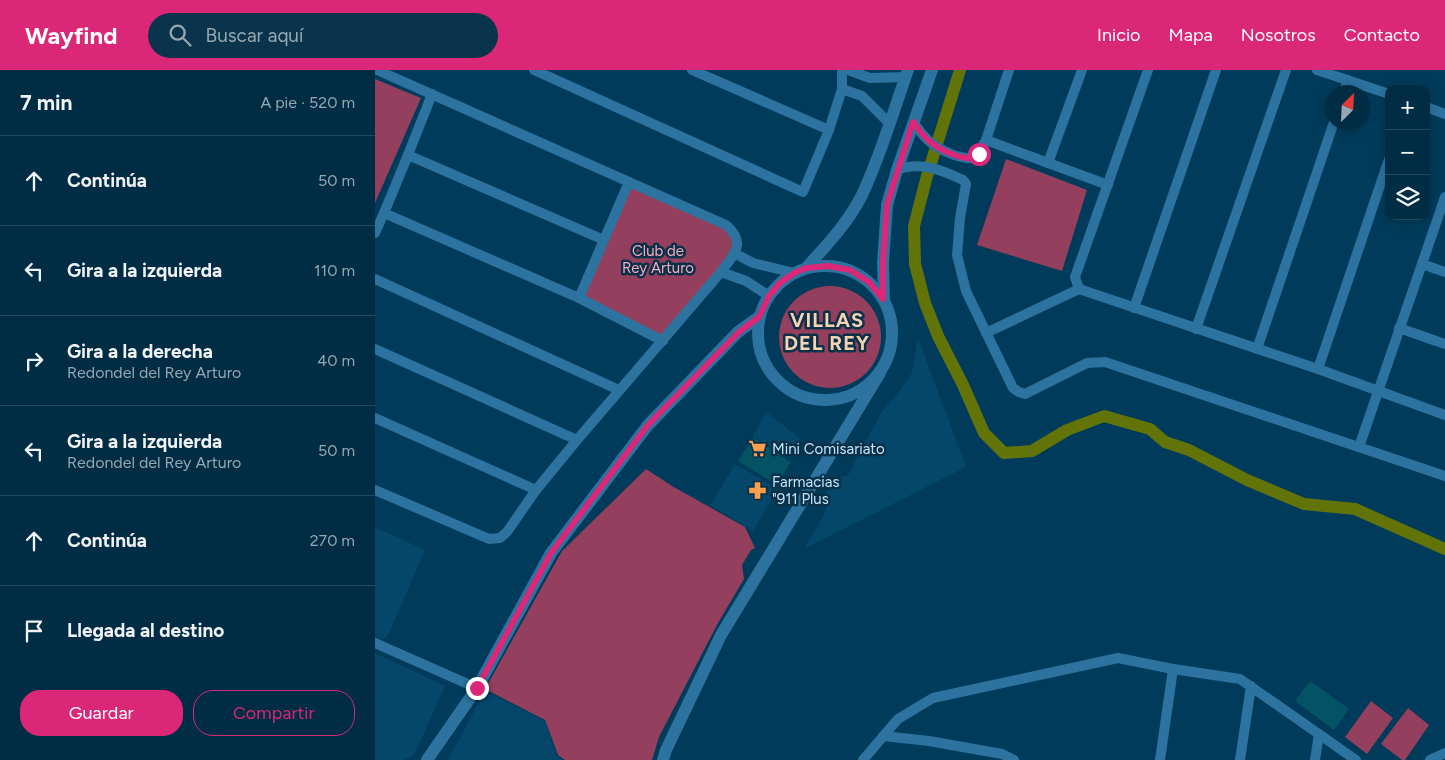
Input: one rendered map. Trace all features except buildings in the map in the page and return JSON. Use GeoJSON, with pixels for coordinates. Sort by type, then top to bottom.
{"type":"FeatureCollection","features":[{"type":"Feature","properties":{"kind":"street"},"geometry":{"type":"LineString","coordinates":[[375,490],[489,539],[501,538],[536,490],[577,440],[721,272],[734,253],[738,241],[735,232],[726,225],[377,70]]}},
{"type":"Feature","properties":{"kind":"street"},"geometry":{"type":"LineString","coordinates":[[534,70],[803,192],[829,130],[842,89],[842,70]]}},
{"type":"Feature","properties":{"kind":"street"},"geometry":{"type":"LineString","coordinates":[[692,70],[710,74],[829,130]]}},
{"type":"Feature","properties":{"kind":"street"},"geometry":{"type":"LineString","coordinates":[[806,268],[838,233],[861,196],[890,124],[907,74],[870,78],[848,70]]}},
{"type":"Feature","properties":{"kind":"street"},"geometry":{"type":"LineString","coordinates":[[883,299],[883,263],[887,205],[913,122],[932,70]]}},
{"type":"Feature","properties":{"kind":"street"},"geometry":{"type":"LineString","coordinates":[[913,122],[927,140],[957,156],[970,159],[975,158],[986,140],[1009,70]]}},
{"type":"Feature","properties":{"kind":"street"},"geometry":{"type":"LineString","coordinates":[[1048,163],[1082,70]]}},
{"type":"Feature","properties":{"kind":"street"},"geometry":{"type":"LineString","coordinates":[[1079,289],[1075,277],[1148,70]]}},
{"type":"Feature","properties":{"kind":"street"},"geometry":{"type":"LineString","coordinates":[[1134,308],[1216,70]]}},
{"type":"Feature","properties":{"kind":"street"},"geometry":{"type":"LineString","coordinates":[[1196,329],[1286,70]]}},
{"type":"Feature","properties":{"kind":"street"},"geometry":{"type":"LineString","coordinates":[[1317,70],[1385,93]]}},
{"type":"Feature","properties":{"kind":"street"},"geometry":{"type":"LineString","coordinates":[[1346,85],[1348,80]]}},
{"type":"Feature","properties":{"kind":"street"},"geometry":{"type":"LineString","coordinates":[[842,89],[862,96],[890,124]]}},
{"type":"Feature","properties":{"kind":"street"},"geometry":{"type":"LineString","coordinates":[[375,233],[431,94]]}},
{"type":"Feature","properties":{"kind":"street"},"geometry":{"type":"LineString","coordinates":[[1430,108],[1445,114]]}},
{"type":"Feature","properties":{"kind":"street"},"geometry":{"type":"LineString","coordinates":[[1257,349],[1331,130]]}},
{"type":"Feature","properties":{"kind":"street"},"geometry":{"type":"LineString","coordinates":[[986,140],[1108,185]]}},
{"type":"Feature","properties":{"kind":"street"},"geometry":{"type":"LineString","coordinates":[[408,155],[604,240]]}},
{"type":"Feature","properties":{"kind":"street"},"geometry":{"type":"LineString","coordinates":[[897,170],[914,166],[927,167],[963,180],[966,184],[960,218],[957,255],[966,291],[1013,388],[1019,392],[1025,394],[1087,363],[1105,362],[1445,476]]}},
{"type":"Feature","properties":{"kind":"street"},"geometry":{"type":"LineString","coordinates":[[1318,369],[1385,171]]}},
{"type":"Feature","properties":{"kind":"street"},"geometry":{"type":"LineString","coordinates":[[579,298],[629,182]]}},
{"type":"Feature","properties":{"kind":"street"},"geometry":{"type":"LineString","coordinates":[[1359,447],[1445,197]]}},
{"type":"Feature","properties":{"kind":"street"},"geometry":{"type":"LineString","coordinates":[[384,213],[579,298],[663,341]]}},
{"type":"Feature","properties":{"kind":"street"},"geometry":{"type":"LineString","coordinates":[[734,253],[753,263],[794,273]]}},
{"type":"Feature","properties":{"kind":"street"},"geometry":{"type":"LineString","coordinates":[[1422,264],[1445,272]]}},
{"type":"Feature","properties":{"kind":"street"},"geometry":{"type":"LineString","coordinates":[[663,760],[721,635],[880,373],[889,356],[893,337],[891,317],[883,299],[869,282],[850,270],[828,266],[806,268],[794,273],[780,283],[769,296],[759,317],[758,340],[765,362],[778,381],[797,394],[819,400],[842,398],[863,389],[880,373]]}},
{"type":"Feature","properties":{"kind":"street"},"geometry":{"type":"LineString","coordinates":[[721,272],[746,281],[769,296]]}},
{"type":"Feature","properties":{"kind":"street"},"geometry":{"type":"LineString","coordinates":[[375,279],[619,390]]}},
{"type":"Feature","properties":{"kind":"street"},"geometry":{"type":"LineString","coordinates":[[986,332],[1079,289],[1318,369],[1445,415]]}},
{"type":"Feature","properties":{"kind":"street"},"geometry":{"type":"LineString","coordinates":[[427,760],[477,688],[551,553],[643,432],[712,358],[739,332],[759,317]]}},
{"type":"Feature","properties":{"kind":"street"},"geometry":{"type":"LineString","coordinates":[[1399,328],[1445,344]]}},
{"type":"Feature","properties":{"kind":"street"},"geometry":{"type":"LineString","coordinates":[[375,350],[577,440]]}},
{"type":"Feature","properties":{"kind":"street"},"geometry":{"type":"LineString","coordinates":[[375,418],[536,490]]}},
{"type":"Feature","properties":{"kind":"street"},"geometry":{"type":"LineString","coordinates":[[375,643],[477,688]]}},
{"type":"Feature","properties":{"kind":"street"},"geometry":{"type":"LineString","coordinates":[[863,760],[898,719],[933,698],[1118,658],[1173,669],[1240,679],[1357,760]]}},
{"type":"Feature","properties":{"kind":"street"},"geometry":{"type":"LineString","coordinates":[[1160,760],[1173,669]]}},
{"type":"Feature","properties":{"kind":"street"},"geometry":{"type":"LineString","coordinates":[[1240,760],[1251,686]]}},
{"type":"Feature","properties":{"kind":"street"},"geometry":{"type":"LineString","coordinates":[[1315,760],[1319,734]]}},
{"type":"Feature","properties":{"kind":"street"},"geometry":{"type":"LineString","coordinates":[[883,736],[929,741],[1002,754],[1014,760]]}},
{"type":"Feature","properties":{"kind":"street"},"geometry":{"type":"LineString","coordinates":[[1430,760],[1445,753]]}},
{"type":"Feature","properties":{"kind":"shaded area"},"geometry":{"type":"Polygon","coordinates":[[[918,338],[966,467],[804,549],[826,511],[827,491],[837,479],[848,475],[881,413],[912,373],[918,338]]]}},
{"type":"Feature","properties":{"kind":"shaded area"},"geometry":{"type":"Polygon","coordinates":[[[766,412],[801,439],[789,459],[753,436],[766,412]]]}},
{"type":"Feature","properties":{"kind":"shaded area"},"geometry":{"type":"Polygon","coordinates":[[[735,464],[778,489],[753,531],[711,505],[735,464]]]}},
{"type":"Feature","properties":{"kind":"shaded area"},"geometry":{"type":"Polygon","coordinates":[[[375,527],[425,550],[390,631],[386,638],[379,640],[375,638],[375,527]]]}},
{"type":"Feature","properties":{"kind":"shaded area"},"geometry":{"type":"Polygon","coordinates":[[[375,653],[445,686],[414,755],[403,760],[375,760],[375,653]]]}},
{"type":"Feature","properties":{"kind":"shaded area"},"geometry":{"type":"Polygon","coordinates":[[[485,691],[545,721],[557,756],[563,760],[448,760],[485,691]]]}},
{"type":"Feature","properties":{"kind":"green space"},"geometry":{"type":"Polygon","coordinates":[[[375,79],[421,98],[375,203],[375,79]]]}},
{"type":"Feature","properties":{"kind":"green space"},"geometry":{"type":"Polygon","coordinates":[[[1006,159],[1087,190],[1062,271],[977,245],[1006,159]]]}},
{"type":"Feature","properties":{"kind":"green space","name":"Club de Rey Arturo"},"geometry":{"type":"Polygon","coordinates":[[[629,182],[735,232],[734,253],[663,341],[579,298],[629,182]]]}},
{"type":"Feature","properties":{"kind":"green space"},"geometry":{"type":"Polygon","coordinates":[[[830,286],[849,290],[866,301],[877,318],[881,337],[877,356],[866,373],[849,384],[830,388],[811,384],[794,373],[783,356],[779,337],[783,318],[794,301],[811,290],[830,286]]]}},
{"type":"Feature","properties":{"kind":"green space"},"geometry":{"type":"Polygon","coordinates":[[[646,469],[672,486],[745,527],[755,548],[751,550],[742,565],[744,579],[718,623],[659,737],[652,760],[565,760],[558,755],[545,720],[485,689],[562,551],[646,469]]]}},
{"type":"Feature","properties":{"kind":"green space"},"geometry":{"type":"Polygon","coordinates":[[[1371,701],[1393,718],[1367,754],[1345,737],[1371,701]]]}},
{"type":"Feature","properties":{"kind":"green space"},"geometry":{"type":"Polygon","coordinates":[[[1408,708],[1429,725],[1405,760],[1402,760],[1381,744],[1408,708]]]}},
{"type":"Feature","properties":{"kind":"waterway"},"geometry":{"type":"LineString","coordinates":[[960,70],[927,176],[914,226],[915,264],[925,303],[938,336],[963,385],[984,433],[1004,453],[1032,451],[1067,430],[1104,416],[1150,429],[1165,442],[1189,450],[1247,480],[1304,504],[1355,509],[1445,549]]}},
{"type":"Feature","properties":{"kind":"place","name":"Mini Comisariato"},"geometry":{"type":"Point","coordinates":[758,449]}},
{"type":"Feature","properties":{"kind":"place","name":"Farmacias \"911 Plus"},"geometry":{"type":"Point","coordinates":[758,491]}},
{"type":"Feature","properties":{"kind":"district","name":"VILLAS DEL REY"},"geometry":{"type":"Point","coordinates":[827,332]}},
{"type":"Feature","properties":{"kind":"route"},"geometry":{"type":"LineString","coordinates":[[477,688],[551,553],[648,425],[712,358],[739,332],[759,317],[769,296],[780,283],[794,273],[806,268],[828,266],[850,270],[869,282],[883,299],[883,263],[887,205],[913,122],[927,140],[934,145],[957,156],[970,159],[975,158],[979,154]]}}]}
